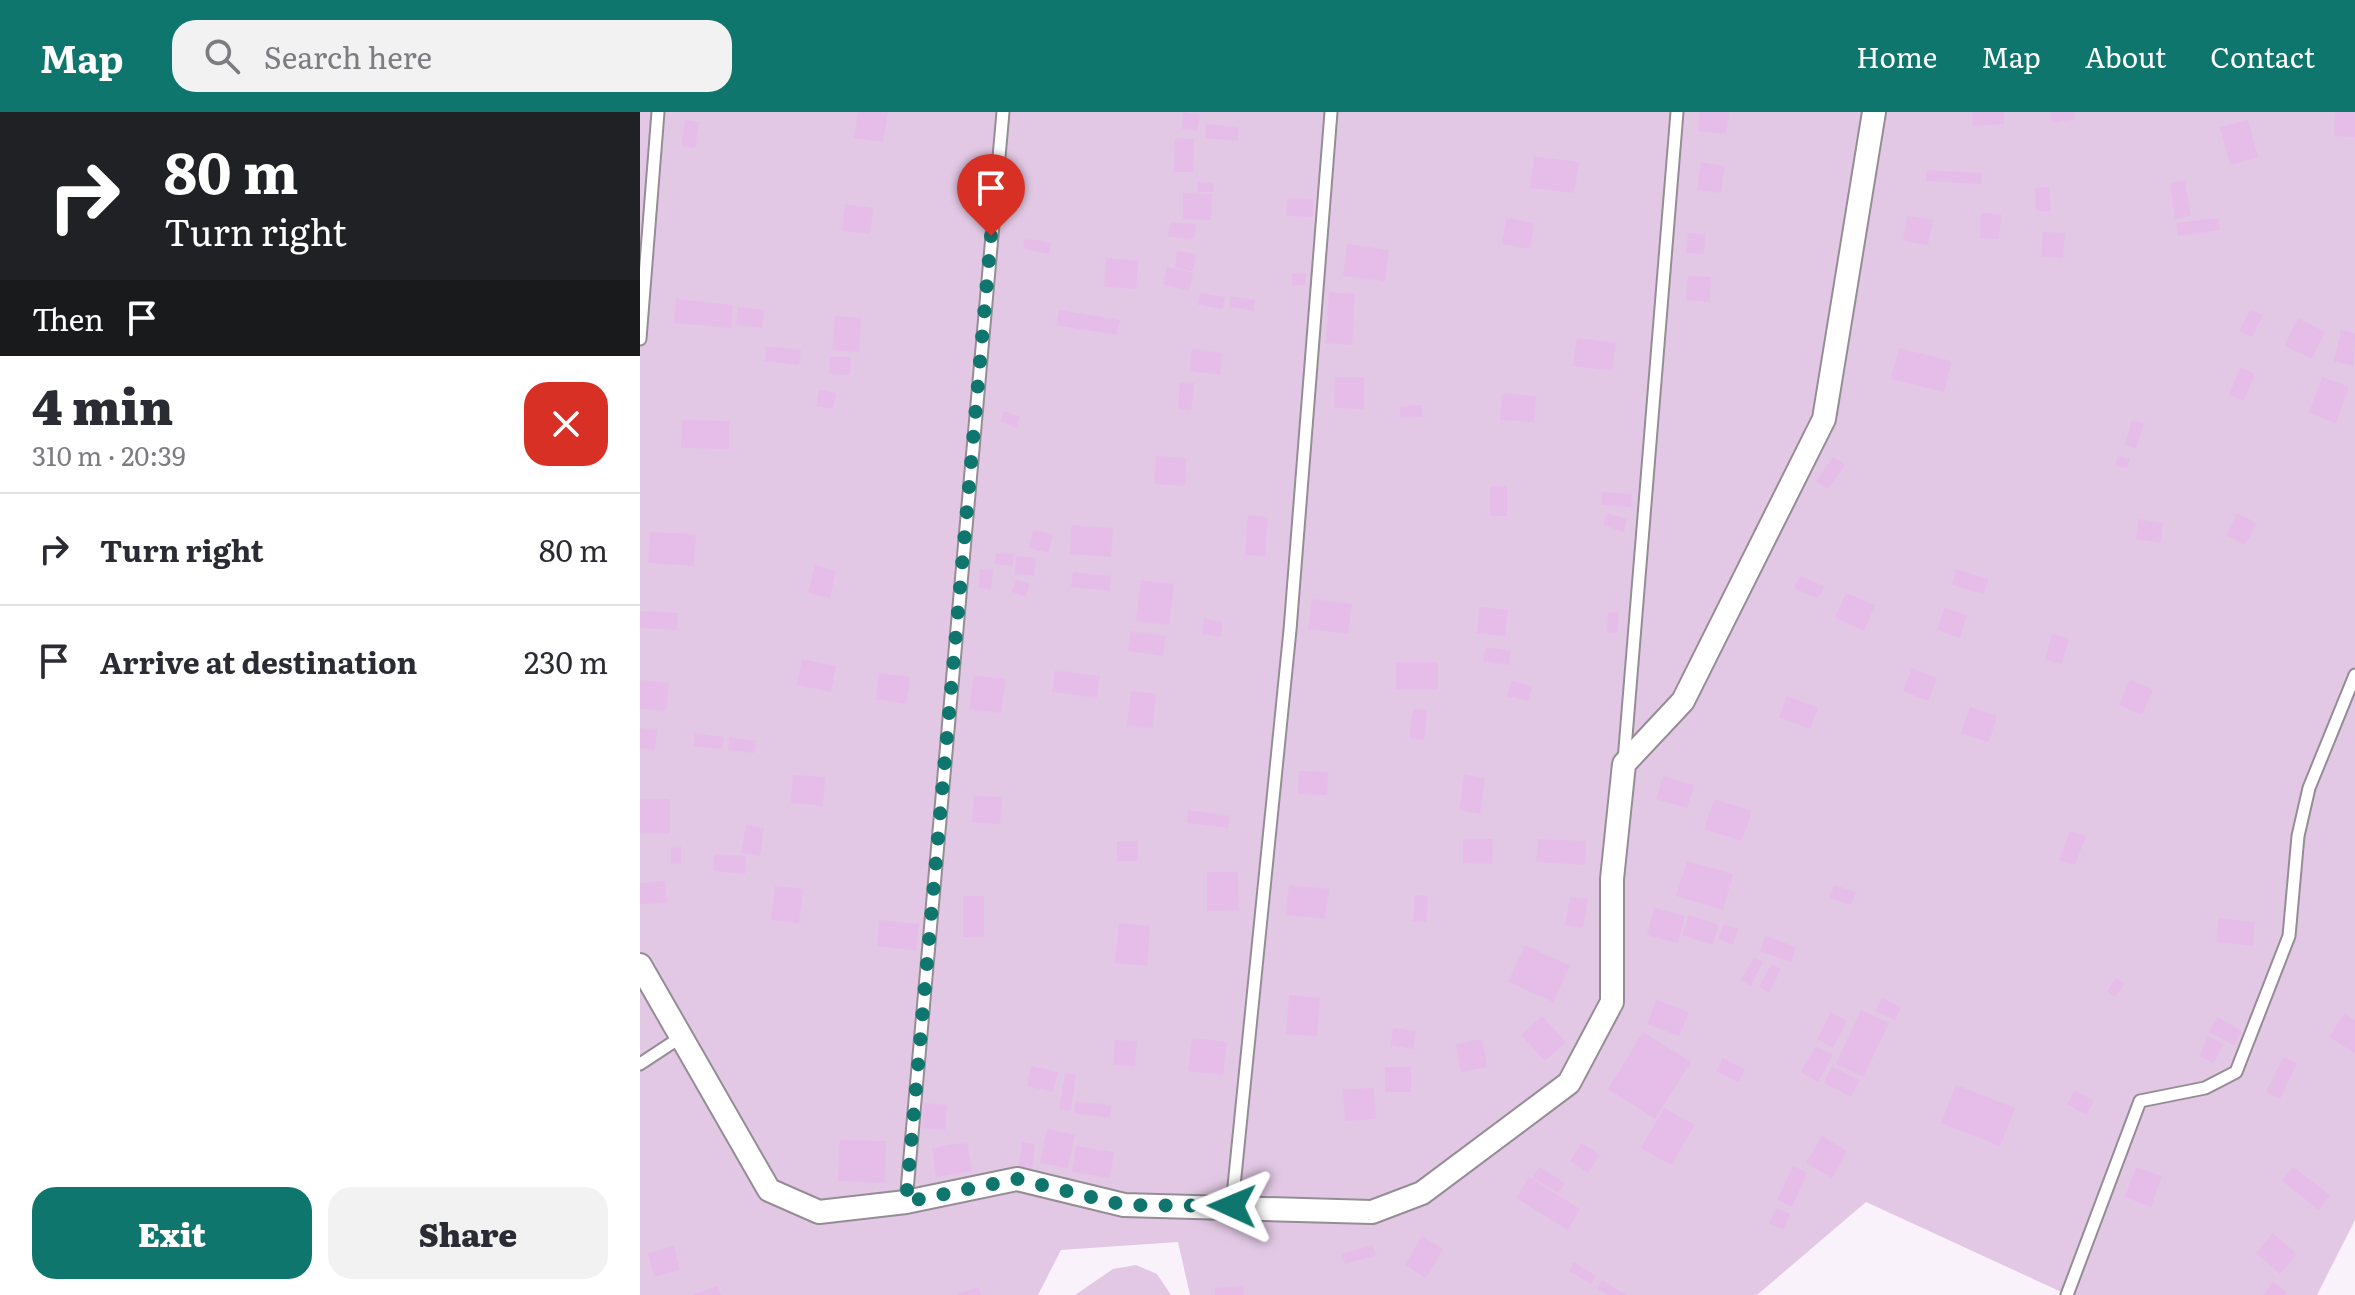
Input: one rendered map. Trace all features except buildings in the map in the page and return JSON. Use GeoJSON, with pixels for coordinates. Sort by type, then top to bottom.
{"type":"FeatureCollection","features":[{"type":"Feature","properties":{"kind":"street"},"geometry":{"type":"LineString","coordinates":[[640,965],[769,1190],[819,1212],[906,1202],[1017,1179],[1124,1205],[1372,1212],[1422,1193],[1569,1083],[1612,1002],[1612,879],[1624,764],[1683,701],[1824,419],[1874,112]]}},
{"type":"Feature","properties":{"kind":"lane"},"geometry":{"type":"LineString","coordinates":[[640,339],[658,112]]}},
{"type":"Feature","properties":{"kind":"lane"},"geometry":{"type":"LineString","coordinates":[[906,1202],[1003,112]]}},
{"type":"Feature","properties":{"kind":"lane"},"geometry":{"type":"LineString","coordinates":[[1232,1206],[1290,630],[1331,112]]}},
{"type":"Feature","properties":{"kind":"lane"},"geometry":{"type":"LineString","coordinates":[[1624,764],[1677,112]]}},
{"type":"Feature","properties":{"kind":"lane"},"geometry":{"type":"LineString","coordinates":[[2067,1295],[2140,1101],[2205,1088],[2236,1072],[2289,936],[2298,836],[2309,788],[2355,675]]}},
{"type":"Feature","properties":{"kind":"lane"},"geometry":{"type":"LineString","coordinates":[[640,1064],[681,1037]]}},
{"type":"Feature","properties":{"kind":"shaded area"},"geometry":{"type":"Polygon","coordinates":[[[640,112],[2355,112],[2355,1220],[2317,1295],[2068,1295],[1866,1202],[1757,1295],[1190,1295],[1178,1242],[1061,1250],[1038,1295],[640,1295],[640,112]]]}},
{"type":"Feature","properties":{"kind":"shaded area"},"geometry":{"type":"Polygon","coordinates":[[[1136,1265],[1157,1274],[1171,1295],[1075,1295],[1113,1269],[1136,1265]]]}},
{"type":"Feature","properties":{"kind":"route"},"geometry":{"type":"LineString","coordinates":[[991,236],[906,1202],[1017,1179],[1124,1205],[1232,1206]]}}]}
